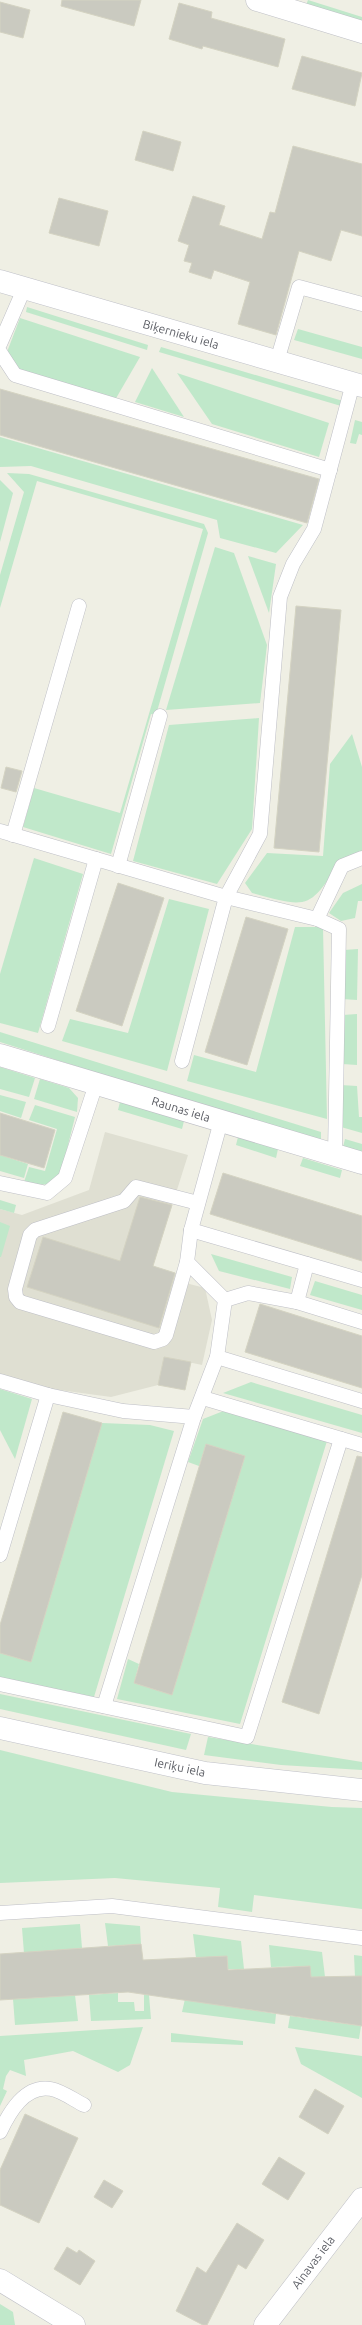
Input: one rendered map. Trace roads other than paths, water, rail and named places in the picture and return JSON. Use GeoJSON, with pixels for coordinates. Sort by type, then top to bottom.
{"type":"FeatureCollection","features":[{"type":"Feature","properties":{"kind":"street"},"geometry":{"type":"LineString","coordinates":[[257,0],[362,32]]}},
{"type":"Feature","properties":{"kind":"street","name":"Biķernieku iela"},"geometry":{"type":"LineString","coordinates":[[0,281],[358,384]]}},
{"type":"Feature","properties":{"kind":"street","name":"Raunas iela"},"geometry":{"type":"LineString","coordinates":[[0,1055],[362,1163]]}},
{"type":"Feature","properties":{"kind":"street","name":"Ieriķu iela"},"geometry":{"type":"LineString","coordinates":[[0,1728],[205,1773],[362,1790]]}},
{"type":"Feature","properties":{"kind":"street","name":"Ainavas iela"},"geometry":{"type":"LineString","coordinates":[[265,2325],[362,2198]]}},
{"type":"Feature","properties":{"kind":"street"},"geometry":{"type":"LineString","coordinates":[[0,2280],[74,2325]]}},
{"type":"Feature","properties":{"kind":"lane"},"geometry":{"type":"LineString","coordinates":[[277,361],[299,287],[362,304]]}},
{"type":"Feature","properties":{"kind":"lane"},"geometry":{"type":"LineString","coordinates":[[0,344],[24,289]]}},
{"type":"Feature","properties":{"kind":"lane"},"geometry":{"type":"LineString","coordinates":[[0,352],[14,375],[330,470]]}},
{"type":"Feature","properties":{"kind":"lane"},"geometry":{"type":"LineString","coordinates":[[182,1061],[226,897],[260,834],[280,597],[293,564],[314,529],[330,470],[358,384]]}},
{"type":"Feature","properties":{"kind":"lane"},"geometry":{"type":"LineString","coordinates":[[79,606],[7,833],[226,897],[317,918],[339,929],[335,1155]]}},
{"type":"Feature","properties":{"kind":"lane"},"geometry":{"type":"LineString","coordinates":[[118,866],[160,716]]}},
{"type":"Feature","properties":{"kind":"lane"},"geometry":{"type":"LineString","coordinates":[[317,918],[342,866],[362,858]]}},
{"type":"Feature","properties":{"kind":"lane"},"geometry":{"type":"LineString","coordinates":[[48,1026],[96,859]]}},
{"type":"Feature","properties":{"kind":"lane"},"geometry":{"type":"LineString","coordinates":[[0,1183],[21,1189],[47,1193],[65,1178],[96,1084]]}},
{"type":"Feature","properties":{"kind":"lane"},"geometry":{"type":"LineString","coordinates":[[198,1203],[136,1187],[124,1201],[35,1230],[30,1235],[14,1289],[16,1297],[20,1302],[154,1342],[163,1339],[166,1335],[187,1262],[191,1230],[221,1121]]}},
{"type":"Feature","properties":{"kind":"lane"},"geometry":{"type":"LineString","coordinates":[[191,1230],[362,1280]]}},
{"type":"Feature","properties":{"kind":"lane"},"geometry":{"type":"LineString","coordinates":[[187,1262],[225,1300]]}},
{"type":"Feature","properties":{"kind":"lane"},"geometry":{"type":"LineString","coordinates":[[297,1302],[307,1264]]}},
{"type":"Feature","properties":{"kind":"lane"},"geometry":{"type":"LineString","coordinates":[[225,1300],[248,1294],[297,1302],[362,1322]]}},
{"type":"Feature","properties":{"kind":"lane"},"geometry":{"type":"LineString","coordinates":[[104,1706],[194,1417],[203,1398],[217,1357],[225,1300]]}},
{"type":"Feature","properties":{"kind":"lane"},"geometry":{"type":"LineString","coordinates":[[217,1357],[362,1401]]}},
{"type":"Feature","properties":{"kind":"lane"},"geometry":{"type":"LineString","coordinates":[[0,1380],[48,1395],[123,1411],[194,1417]]}},
{"type":"Feature","properties":{"kind":"lane"},"geometry":{"type":"LineString","coordinates":[[0,1556],[48,1395]]}},
{"type":"Feature","properties":{"kind":"lane"},"geometry":{"type":"LineString","coordinates":[[203,1398],[362,1445]]}},
{"type":"Feature","properties":{"kind":"lane"},"geometry":{"type":"LineString","coordinates":[[0,1684],[247,1737],[341,1439]]}},
{"type":"Feature","properties":{"kind":"lane"},"geometry":{"type":"LineString","coordinates":[[0,1913],[112,1906],[362,1938]]}},
{"type":"Feature","properties":{"kind":"lane"},"geometry":{"type":"LineString","coordinates":[[0,2132],[17,2103],[32,2090],[50,2089],[84,2105]]}}]}
